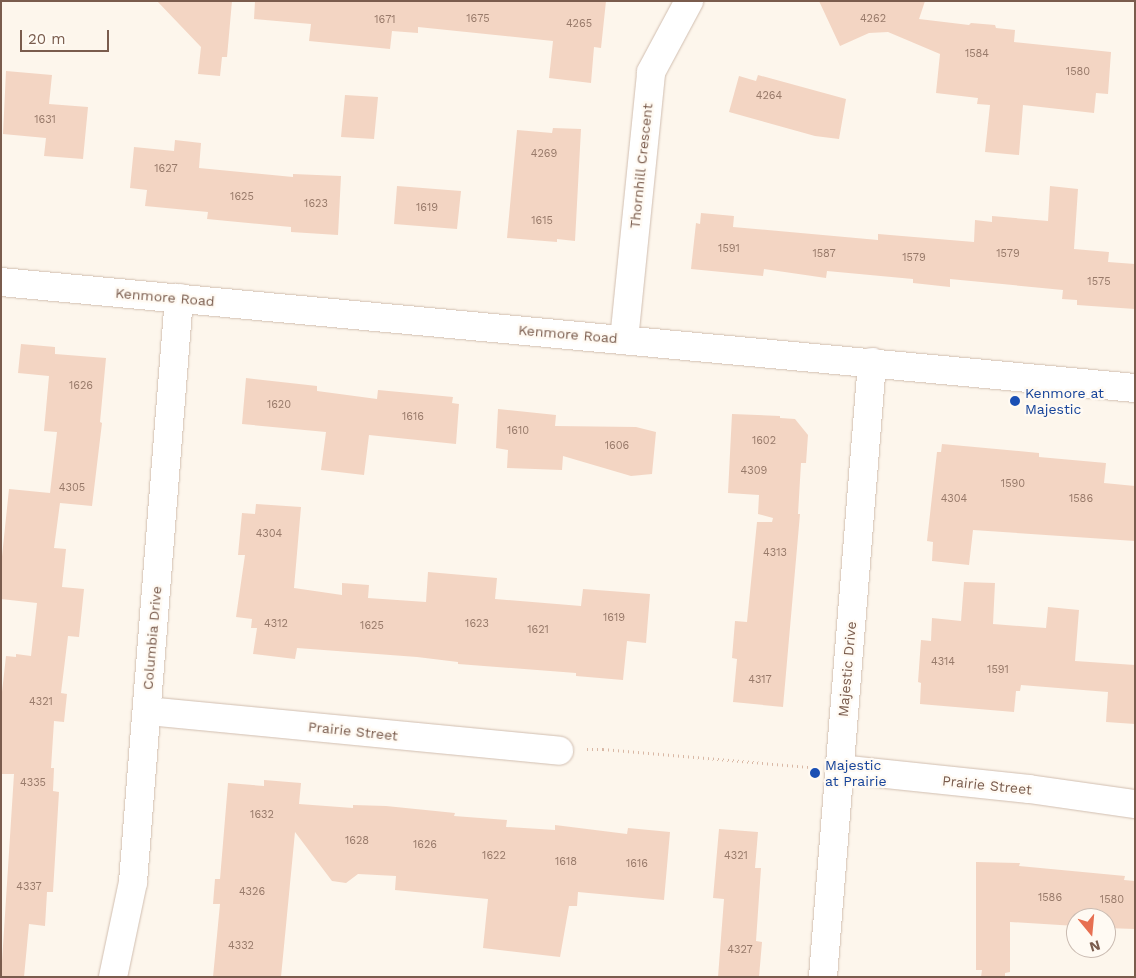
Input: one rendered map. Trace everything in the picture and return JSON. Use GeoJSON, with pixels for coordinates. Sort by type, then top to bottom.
{"type":"FeatureCollection","features":[{"type":"Feature","properties":{"kind":"street","name":"Thornhill Crescent"},"geometry":{"type":"LineString","coordinates":[[624,340],[651,72],[689,1]]}},
{"type":"Feature","properties":{"kind":"street","name":"Kenmore Road"},"geometry":{"type":"LineString","coordinates":[[1,282],[1135,388]]}},
{"type":"Feature","properties":{"kind":"street","name":"Columbia Drive"},"geometry":{"type":"LineString","coordinates":[[113,977],[133,882],[180,298]]}},
{"type":"Feature","properties":{"kind":"street","name":"Majestic Drive"},"geometry":{"type":"LineString","coordinates":[[823,977],[872,362]]}},
{"type":"Feature","properties":{"kind":"street","name":"Prairie Street"},"geometry":{"type":"LineString","coordinates":[[146,710],[559,751]]}},
{"type":"Feature","properties":{"kind":"street","name":"Prairie Street"},"geometry":{"type":"LineString","coordinates":[[839,770],[1029,788],[1135,804]]}},
{"type":"Feature","properties":{"kind":"path"},"geometry":{"type":"LineString","coordinates":[[559,751],[603,748],[839,770]]}},
{"type":"Feature","properties":{"kind":"building"},"geometry":{"type":"Polygon","coordinates":[[[157,1],[232,1],[227,57],[222,57],[220,76],[198,74],[201,47],[157,1]]]}},
{"type":"Feature","properties":{"kind":"building"},"geometry":{"type":"Polygon","coordinates":[[[255,1],[606,1],[601,48],[594,47],[591,83],[549,78],[553,41],[418,27],[418,33],[392,31],[390,49],[309,41],[311,24],[254,19],[255,1]]]}},
{"type":"Feature","properties":{"kind":"building"},"geometry":{"type":"Polygon","coordinates":[[[819,1],[925,1],[919,19],[969,25],[971,23],[995,25],[996,28],[1015,30],[1014,42],[1111,52],[1108,94],[1096,93],[1094,113],[1023,105],[1019,155],[985,152],[990,105],[977,104],[978,98],[936,93],[940,54],[888,32],[869,33],[840,46],[819,1]]]}},
{"type":"Feature","properties":{"kind":"building"},"geometry":{"type":"Polygon","coordinates":[[[6,71],[52,75],[49,104],[88,107],[83,159],[44,156],[46,138],[3,134],[6,71]]]}},
{"type":"Feature","properties":{"kind":"building"},"geometry":{"type":"Polygon","coordinates":[[[758,75],[846,99],[839,139],[815,136],[729,112],[739,76],[756,81],[758,75]]]}},
{"type":"Feature","properties":{"kind":"building"},"geometry":{"type":"Polygon","coordinates":[[[345,95],[378,97],[374,139],[341,137],[345,95]]]}},
{"type":"Feature","properties":{"kind":"building"},"geometry":{"type":"Polygon","coordinates":[[[553,128],[581,129],[575,241],[557,239],[557,242],[507,238],[517,130],[552,133],[553,128]]]}},
{"type":"Feature","properties":{"kind":"building"},"geometry":{"type":"Polygon","coordinates":[[[175,140],[201,143],[199,168],[293,177],[293,174],[341,176],[338,235],[291,232],[291,227],[207,219],[208,212],[145,206],[147,190],[130,188],[134,147],[174,151],[175,140]]]}},
{"type":"Feature","properties":{"kind":"building"},"geometry":{"type":"Polygon","coordinates":[[[397,186],[461,191],[457,229],[394,224],[397,186]]]}},
{"type":"Feature","properties":{"kind":"building"},"geometry":{"type":"Polygon","coordinates":[[[1050,186],[1078,189],[1074,249],[1109,252],[1108,262],[1135,264],[1135,309],[1077,305],[1077,300],[1062,299],[1063,290],[950,279],[950,287],[913,283],[913,279],[827,271],[826,278],[764,269],[763,276],[691,269],[696,223],[700,224],[701,213],[734,216],[733,227],[878,240],[878,234],[974,242],[975,220],[992,222],[992,216],[1048,221],[1050,186]]]}},
{"type":"Feature","properties":{"kind":"building"},"geometry":{"type":"Polygon","coordinates":[[[21,344],[55,347],[55,354],[106,358],[100,422],[102,423],[92,506],[60,503],[54,548],[66,549],[62,587],[84,589],[79,637],[68,636],[61,693],[67,694],[64,722],[54,721],[51,768],[54,768],[53,791],[59,792],[53,892],[47,892],[45,926],[29,924],[24,977],[1,977],[14,774],[1,774],[1,701],[6,656],[16,657],[16,654],[31,656],[37,603],[1,599],[1,566],[9,489],[50,493],[57,432],[44,431],[49,376],[18,373],[21,344]]]}},
{"type":"Feature","properties":{"kind":"building"},"geometry":{"type":"Polygon","coordinates":[[[246,378],[317,386],[317,391],[377,399],[378,390],[453,397],[452,403],[459,404],[456,444],[369,435],[364,475],[321,470],[326,432],[242,424],[246,378]]]}},
{"type":"Feature","properties":{"kind":"building"},"geometry":{"type":"Polygon","coordinates":[[[498,409],[556,415],[555,426],[636,427],[656,432],[652,474],[631,476],[563,456],[562,470],[507,468],[508,450],[496,448],[498,409]]]}},
{"type":"Feature","properties":{"kind":"building"},"geometry":{"type":"Polygon","coordinates":[[[732,414],[780,416],[780,418],[795,419],[808,435],[806,463],[801,463],[798,514],[800,514],[783,707],[733,702],[737,659],[732,658],[735,621],[747,622],[757,522],[772,522],[773,518],[758,514],[759,495],[728,493],[732,414]]]}},
{"type":"Feature","properties":{"kind":"building"},"geometry":{"type":"Polygon","coordinates":[[[942,444],[1039,453],[1039,457],[1106,463],[1104,483],[1135,486],[1135,541],[973,530],[969,565],[932,561],[933,542],[927,541],[937,452],[941,452],[942,444]]]}},
{"type":"Feature","properties":{"kind":"building"},"geometry":{"type":"Polygon","coordinates":[[[256,504],[301,507],[294,588],[342,595],[342,583],[369,585],[368,598],[426,602],[428,572],[497,578],[495,599],[581,606],[583,589],[650,594],[646,643],[627,641],[623,680],[576,676],[576,673],[458,664],[458,662],[417,657],[297,648],[295,659],[253,654],[257,628],[251,628],[252,619],[236,617],[245,555],[238,555],[242,513],[255,514],[256,504]]]}},
{"type":"Feature","properties":{"kind":"building"},"geometry":{"type":"Polygon","coordinates":[[[964,582],[995,583],[993,624],[1046,628],[1048,607],[1079,610],[1075,661],[1135,665],[1135,724],[1106,722],[1108,692],[1021,685],[1020,691],[1016,691],[1014,712],[920,704],[921,683],[918,682],[921,640],[931,641],[932,618],[961,621],[964,582]]]}},
{"type":"Feature","properties":{"kind":"building"},"geometry":{"type":"Polygon","coordinates":[[[264,780],[301,783],[299,804],[353,808],[353,805],[386,806],[455,813],[454,816],[507,820],[506,827],[555,830],[555,825],[627,834],[628,828],[670,832],[664,900],[578,892],[577,906],[569,906],[560,957],[483,948],[488,899],[395,890],[396,876],[358,874],[346,883],[332,881],[295,832],[281,977],[213,977],[220,904],[213,904],[215,879],[220,879],[228,783],[264,786],[264,780]]]}},
{"type":"Feature","properties":{"kind":"building"},"geometry":{"type":"Polygon","coordinates":[[[719,829],[758,832],[755,868],[761,868],[756,941],[762,942],[759,977],[718,977],[724,899],[713,898],[719,829]]]}},
{"type":"Feature","properties":{"kind":"building"},"geometry":{"type":"Polygon","coordinates":[[[976,862],[1020,863],[1019,866],[1125,876],[1124,880],[1135,881],[1135,929],[1116,928],[1116,908],[1066,908],[1066,925],[1010,922],[1010,972],[1005,973],[1005,977],[981,977],[982,970],[976,970],[976,862]]]}},
{"type":"Feature","properties":{"kind":"place","name":"Kenmore at Majestic"},"geometry":{"type":"Point","coordinates":[1015,401]}},
{"type":"Feature","properties":{"kind":"place","name":"Majestic at Prairie"},"geometry":{"type":"Point","coordinates":[815,773]}}]}
